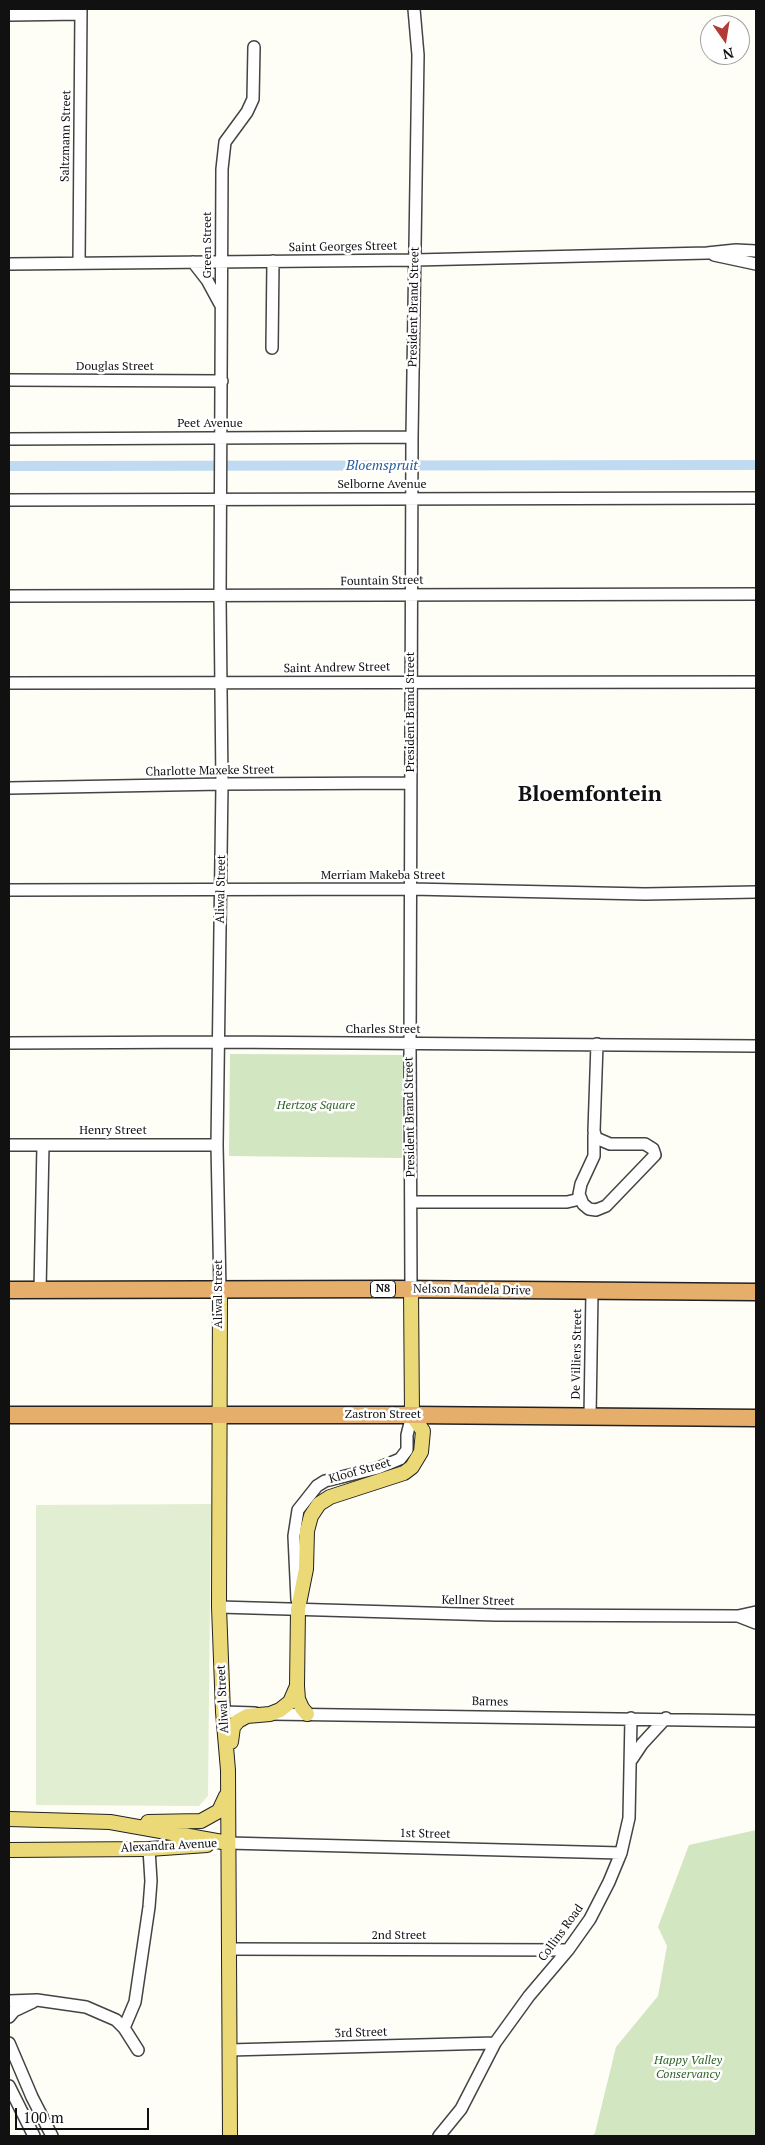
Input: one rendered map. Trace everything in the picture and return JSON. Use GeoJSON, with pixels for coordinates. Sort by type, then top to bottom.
{"type":"FeatureCollection","features":[{"type":"Feature","properties":{"kind":"highway","name":"Nelson Mandela Drive"},"geometry":{"type":"LineString","coordinates":[[9,1290],[411,1289],[756,1292]]}},
{"type":"Feature","properties":{"kind":"highway","name":"Zastron Street"},"geometry":{"type":"LineString","coordinates":[[9,1415],[412,1415],[756,1418]]}},
{"type":"Feature","properties":{"kind":"main road","name":"President Brand Street"},"geometry":{"type":"LineString","coordinates":[[411,1289],[412,1415]]}},
{"type":"Feature","properties":{"kind":"main road","name":"Aliwal Street"},"geometry":{"type":"LineString","coordinates":[[220,1290],[219,1607],[223,1712],[228,1770],[230,2136]]}},
{"type":"Feature","properties":{"kind":"main road","name":"Kloof Street"},"geometry":{"type":"LineString","coordinates":[[298,1609],[306,1569],[307,1531],[311,1516],[319,1504],[330,1496],[404,1474],[412,1467],[421,1452],[423,1432],[412,1415]]}},
{"type":"Feature","properties":{"kind":"main road"},"geometry":{"type":"LineString","coordinates":[[298,1609],[298,1700],[307,1714]]}},
{"type":"Feature","properties":{"kind":"main road"},"geometry":{"type":"LineString","coordinates":[[228,1770],[233,1727],[238,1721],[247,1716],[270,1714],[280,1710],[290,1702],[297,1686]]}},
{"type":"Feature","properties":{"kind":"main road"},"geometry":{"type":"LineString","coordinates":[[110,1822],[201,1821],[219,1811],[228,1792]]}},
{"type":"Feature","properties":{"kind":"main road","name":"Alexandra Avenue"},"geometry":{"type":"LineString","coordinates":[[9,1819],[110,1822],[228,1843]]}},
{"type":"Feature","properties":{"kind":"main road","name":"Alexandra Avenue"},"geometry":{"type":"LineString","coordinates":[[9,1850],[149,1849],[228,1843]]}},
{"type":"Feature","properties":{"kind":"street","name":"President Brand Street"},"geometry":{"type":"LineString","coordinates":[[411,1289],[412,436],[418,56],[414,9]]}},
{"type":"Feature","properties":{"kind":"street"},"geometry":{"type":"LineString","coordinates":[[9,15],[81,11]]}},
{"type":"Feature","properties":{"kind":"street","name":"Saltzmann Street"},"geometry":{"type":"LineString","coordinates":[[79,264],[81,11]]}},
{"type":"Feature","properties":{"kind":"street","name":"Green Street"},"geometry":{"type":"LineString","coordinates":[[222,451],[223,151],[228,137],[247,112],[253,99],[254,47]]}},
{"type":"Feature","properties":{"kind":"street","name":"Saint Georges Street"},"geometry":{"type":"LineString","coordinates":[[9,264],[415,260],[707,253],[736,250],[756,252]]}},
{"type":"Feature","properties":{"kind":"street","name":"Saint Georges Street"},"geometry":{"type":"LineString","coordinates":[[707,253],[756,264]]}},
{"type":"Feature","properties":{"kind":"street"},"geometry":{"type":"LineString","coordinates":[[272,348],[273,261]]}},
{"type":"Feature","properties":{"kind":"street"},"geometry":{"type":"LineString","coordinates":[[193,262],[207,280],[222,310]]}},
{"type":"Feature","properties":{"kind":"street","name":"Douglas Street"},"geometry":{"type":"LineString","coordinates":[[9,380],[222,381]]}},
{"type":"Feature","properties":{"kind":"street","name":"Peet Avenue"},"geometry":{"type":"LineString","coordinates":[[9,439],[412,436]]}},
{"type":"Feature","properties":{"kind":"street","name":"Aliwal Street"},"geometry":{"type":"LineString","coordinates":[[220,1290],[217,1145],[222,784],[220,494],[222,451]]}},
{"type":"Feature","properties":{"kind":"street","name":"Selborne Avenue"},"geometry":{"type":"LineString","coordinates":[[9,500],[220,494],[756,498]]}},
{"type":"Feature","properties":{"kind":"street","name":"Fountain Street"},"geometry":{"type":"LineString","coordinates":[[9,596],[220,597],[412,594],[756,594]]}},
{"type":"Feature","properties":{"kind":"street","name":"Saint Andrew Street"},"geometry":{"type":"LineString","coordinates":[[9,683],[756,682]]}},
{"type":"Feature","properties":{"kind":"street","name":"Charlotte Maxeke Street"},"geometry":{"type":"LineString","coordinates":[[9,788],[411,783]]}},
{"type":"Feature","properties":{"kind":"street","name":"Merriam Makeba Street"},"geometry":{"type":"LineString","coordinates":[[9,890],[411,889],[645,894],[756,892]]}},
{"type":"Feature","properties":{"kind":"street","name":"Charles Street"},"geometry":{"type":"LineString","coordinates":[[9,1043],[219,1042],[756,1046]]}},
{"type":"Feature","properties":{"kind":"street"},"geometry":{"type":"LineString","coordinates":[[594,1135],[599,1141],[610,1144],[645,1144],[653,1149],[656,1155],[601,1209],[589,1209],[580,1199],[581,1184],[594,1156],[594,1135],[597,1044]]}},
{"type":"Feature","properties":{"kind":"street","name":"Henry Street"},"geometry":{"type":"LineString","coordinates":[[9,1145],[217,1145]]}},
{"type":"Feature","properties":{"kind":"street"},"geometry":{"type":"LineString","coordinates":[[40,1290],[42,1145]]}},
{"type":"Feature","properties":{"kind":"street"},"geometry":{"type":"LineString","coordinates":[[411,1202],[567,1202],[580,1199]]}},
{"type":"Feature","properties":{"kind":"street","name":"De Villiers Street"},"geometry":{"type":"LineString","coordinates":[[590,1417],[592,1292]]}},
{"type":"Feature","properties":{"kind":"street","name":"Kloof Street"},"geometry":{"type":"LineString","coordinates":[[298,1609],[294,1572],[298,1510],[317,1486],[324,1481],[378,1468],[400,1459],[407,1450],[407,1435],[412,1415]]}},
{"type":"Feature","properties":{"kind":"street"},"geometry":{"type":"LineString","coordinates":[[268,1608],[286,1600],[290,1595],[294,1572]]}},
{"type":"Feature","properties":{"kind":"street","name":"Kellner Street"},"geometry":{"type":"LineString","coordinates":[[219,1607],[496,1615],[738,1616],[756,1612]]}},
{"type":"Feature","properties":{"kind":"street","name":"Kellner Street"},"geometry":{"type":"LineString","coordinates":[[738,1616],[756,1622]]}},
{"type":"Feature","properties":{"kind":"street","name":"Barnes"},"geometry":{"type":"LineString","coordinates":[[223,1712],[756,1721]]}},
{"type":"Feature","properties":{"kind":"street","name":"Collins Road"},"geometry":{"type":"LineString","coordinates":[[439,2136],[461,2109],[495,2043],[529,1996],[568,1950],[590,1919],[609,1882],[621,1853],[629,1818],[632,1759],[631,1718]]}},
{"type":"Feature","properties":{"kind":"street"},"geometry":{"type":"LineString","coordinates":[[632,1759],[642,1744],[666,1718]]}},
{"type":"Feature","properties":{"kind":"street","name":"1st Street"},"geometry":{"type":"LineString","coordinates":[[228,1843],[621,1853]]}},
{"type":"Feature","properties":{"kind":"street"},"geometry":{"type":"LineString","coordinates":[[124,2028],[135,2002],[150,1906],[149,1849]]}},
{"type":"Feature","properties":{"kind":"street","name":"2nd Street"},"geometry":{"type":"LineString","coordinates":[[229,1949],[568,1950]]}},
{"type":"Feature","properties":{"kind":"street"},"geometry":{"type":"LineString","coordinates":[[9,2017],[14,2011],[37,2000]]}},
{"type":"Feature","properties":{"kind":"street"},"geometry":{"type":"LineString","coordinates":[[9,2001],[37,2000],[86,2006],[116,2020],[124,2028],[138,2050]]}},
{"type":"Feature","properties":{"kind":"street"},"geometry":{"type":"LineString","coordinates":[[9,2043],[32,2097],[52,2136]]}},
{"type":"Feature","properties":{"kind":"street","name":"3rd Street"},"geometry":{"type":"LineString","coordinates":[[229,2050],[495,2043]]}},
{"type":"Feature","properties":{"kind":"street"},"geometry":{"type":"LineString","coordinates":[[9,2086],[34,2136]]}},
{"type":"Feature","properties":{"kind":"green space","name":"Hertzog Square"},"geometry":{"type":"Polygon","coordinates":[[[230,1054],[403,1055],[402,1158],[229,1156],[230,1054]]]}},
{"type":"Feature","properties":{"kind":"green space"},"geometry":{"type":"Polygon","coordinates":[[[211,1504],[208,1796],[199,1806],[36,1805],[36,1505],[211,1504]]]}},
{"type":"Feature","properties":{"kind":"green space","name":"Happy Valley Conservancy"},"geometry":{"type":"Polygon","coordinates":[[[756,1830],[756,2136],[592,2136],[595,2133],[616,2047],[658,1996],[667,1946],[658,1927],[689,1845],[756,1830]]]}},
{"type":"Feature","properties":{"kind":"waterway","name":"Bloemspruit"},"geometry":{"type":"LineString","coordinates":[[9,466],[756,465]]}},
{"type":"Feature","properties":{"kind":"district","name":"Bloemfontein"},"geometry":{"type":"Point","coordinates":[590,795]}}]}
